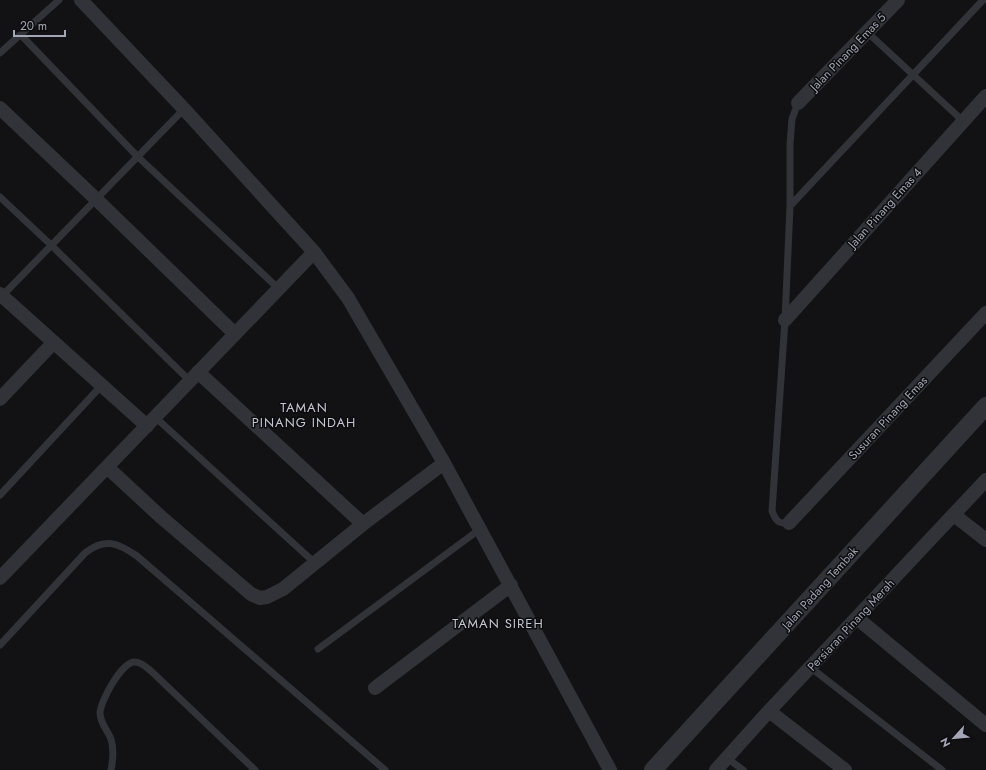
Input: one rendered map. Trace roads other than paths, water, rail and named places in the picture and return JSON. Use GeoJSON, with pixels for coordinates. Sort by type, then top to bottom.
{"type":"FeatureCollection","features":[{"type":"Feature","properties":{"kind":"street"},"geometry":{"type":"LineString","coordinates":[[81,0],[184,109],[314,252],[348,298],[444,463],[610,770]]}},
{"type":"Feature","properties":{"kind":"street","name":"Jalan Pinang Emas 5"},"geometry":{"type":"LineString","coordinates":[[798,104],[898,0]]}},
{"type":"Feature","properties":{"kind":"street","name":"Jalan Pinang Emas 4"},"geometry":{"type":"LineString","coordinates":[[784,320],[986,96]]}},
{"type":"Feature","properties":{"kind":"street"},"geometry":{"type":"LineString","coordinates":[[0,108],[235,334]]}},
{"type":"Feature","properties":{"kind":"street"},"geometry":{"type":"LineString","coordinates":[[0,578],[314,252]]}},
{"type":"Feature","properties":{"kind":"street"},"geometry":{"type":"LineString","coordinates":[[1,296],[102,385],[151,421]]}},
{"type":"Feature","properties":{"kind":"street","name":"Susuran Pinang Emas"},"geometry":{"type":"LineString","coordinates":[[789,523],[986,313]]}},
{"type":"Feature","properties":{"kind":"street"},"geometry":{"type":"LineString","coordinates":[[0,399],[54,342]]}},
{"type":"Feature","properties":{"kind":"street"},"geometry":{"type":"LineString","coordinates":[[194,377],[363,524]]}},
{"type":"Feature","properties":{"kind":"street","name":"Jalan Padang Tembak"},"geometry":{"type":"LineString","coordinates":[[653,770],[986,406]]}},
{"type":"Feature","properties":{"kind":"street"},"geometry":{"type":"LineString","coordinates":[[107,467],[161,517],[251,594],[260,598],[267,597],[283,589],[316,564],[363,524],[444,463]]}},
{"type":"Feature","properties":{"kind":"street","name":"Persiaran Pinang Merah"},"geometry":{"type":"LineString","coordinates":[[716,770],[769,711],[986,480]]}},
{"type":"Feature","properties":{"kind":"street"},"geometry":{"type":"LineString","coordinates":[[954,515],[986,540]]}},
{"type":"Feature","properties":{"kind":"street"},"geometry":{"type":"LineString","coordinates":[[375,688],[511,585]]}},
{"type":"Feature","properties":{"kind":"street"},"geometry":{"type":"LineString","coordinates":[[857,618],[986,725]]}},
{"type":"Feature","properties":{"kind":"street"},"geometry":{"type":"LineString","coordinates":[[769,711],[845,770]]}},
{"type":"Feature","properties":{"kind":"lane"},"geometry":{"type":"LineString","coordinates":[[0,53],[59,0]]}},
{"type":"Feature","properties":{"kind":"lane"},"geometry":{"type":"LineString","coordinates":[[790,206],[983,0]]}},
{"type":"Feature","properties":{"kind":"lane"},"geometry":{"type":"LineString","coordinates":[[867,32],[963,121]]}},
{"type":"Feature","properties":{"kind":"lane"},"geometry":{"type":"LineString","coordinates":[[21,35],[137,156],[279,289]]}},
{"type":"Feature","properties":{"kind":"lane"},"geometry":{"type":"LineString","coordinates":[[789,523],[782,524],[776,520],[772,511],[790,206],[790,144],[792,119],[798,104]]}},
{"type":"Feature","properties":{"kind":"lane"},"geometry":{"type":"LineString","coordinates":[[1,296],[184,109]]}},
{"type":"Feature","properties":{"kind":"lane"},"geometry":{"type":"LineString","coordinates":[[0,197],[194,377]]}},
{"type":"Feature","properties":{"kind":"lane"},"geometry":{"type":"LineString","coordinates":[[0,495],[102,385]]}},
{"type":"Feature","properties":{"kind":"lane"},"geometry":{"type":"LineString","coordinates":[[151,421],[316,564]]}},
{"type":"Feature","properties":{"kind":"lane"},"geometry":{"type":"LineString","coordinates":[[318,649],[480,529]]}},
{"type":"Feature","properties":{"kind":"lane"},"geometry":{"type":"LineString","coordinates":[[0,645],[85,553],[92,547],[104,543],[115,543],[137,556],[385,770]]}},
{"type":"Feature","properties":{"kind":"lane"},"geometry":{"type":"LineString","coordinates":[[111,770],[112,745],[100,717],[101,704],[123,668],[131,662],[135,662],[142,664],[151,671],[255,770]]}},
{"type":"Feature","properties":{"kind":"lane"},"geometry":{"type":"LineString","coordinates":[[810,667],[942,770]]}},
{"type":"Feature","properties":{"kind":"lane"},"geometry":{"type":"LineString","coordinates":[[727,758],[743,770]]}},
{"type":"Feature","properties":{"kind":"district","name":"TAMAN PINANG INDAH"},"geometry":{"type":"Point","coordinates":[304,414]}},
{"type":"Feature","properties":{"kind":"district","name":"TAMAN SIREH"},"geometry":{"type":"Point","coordinates":[498,623]}}]}
